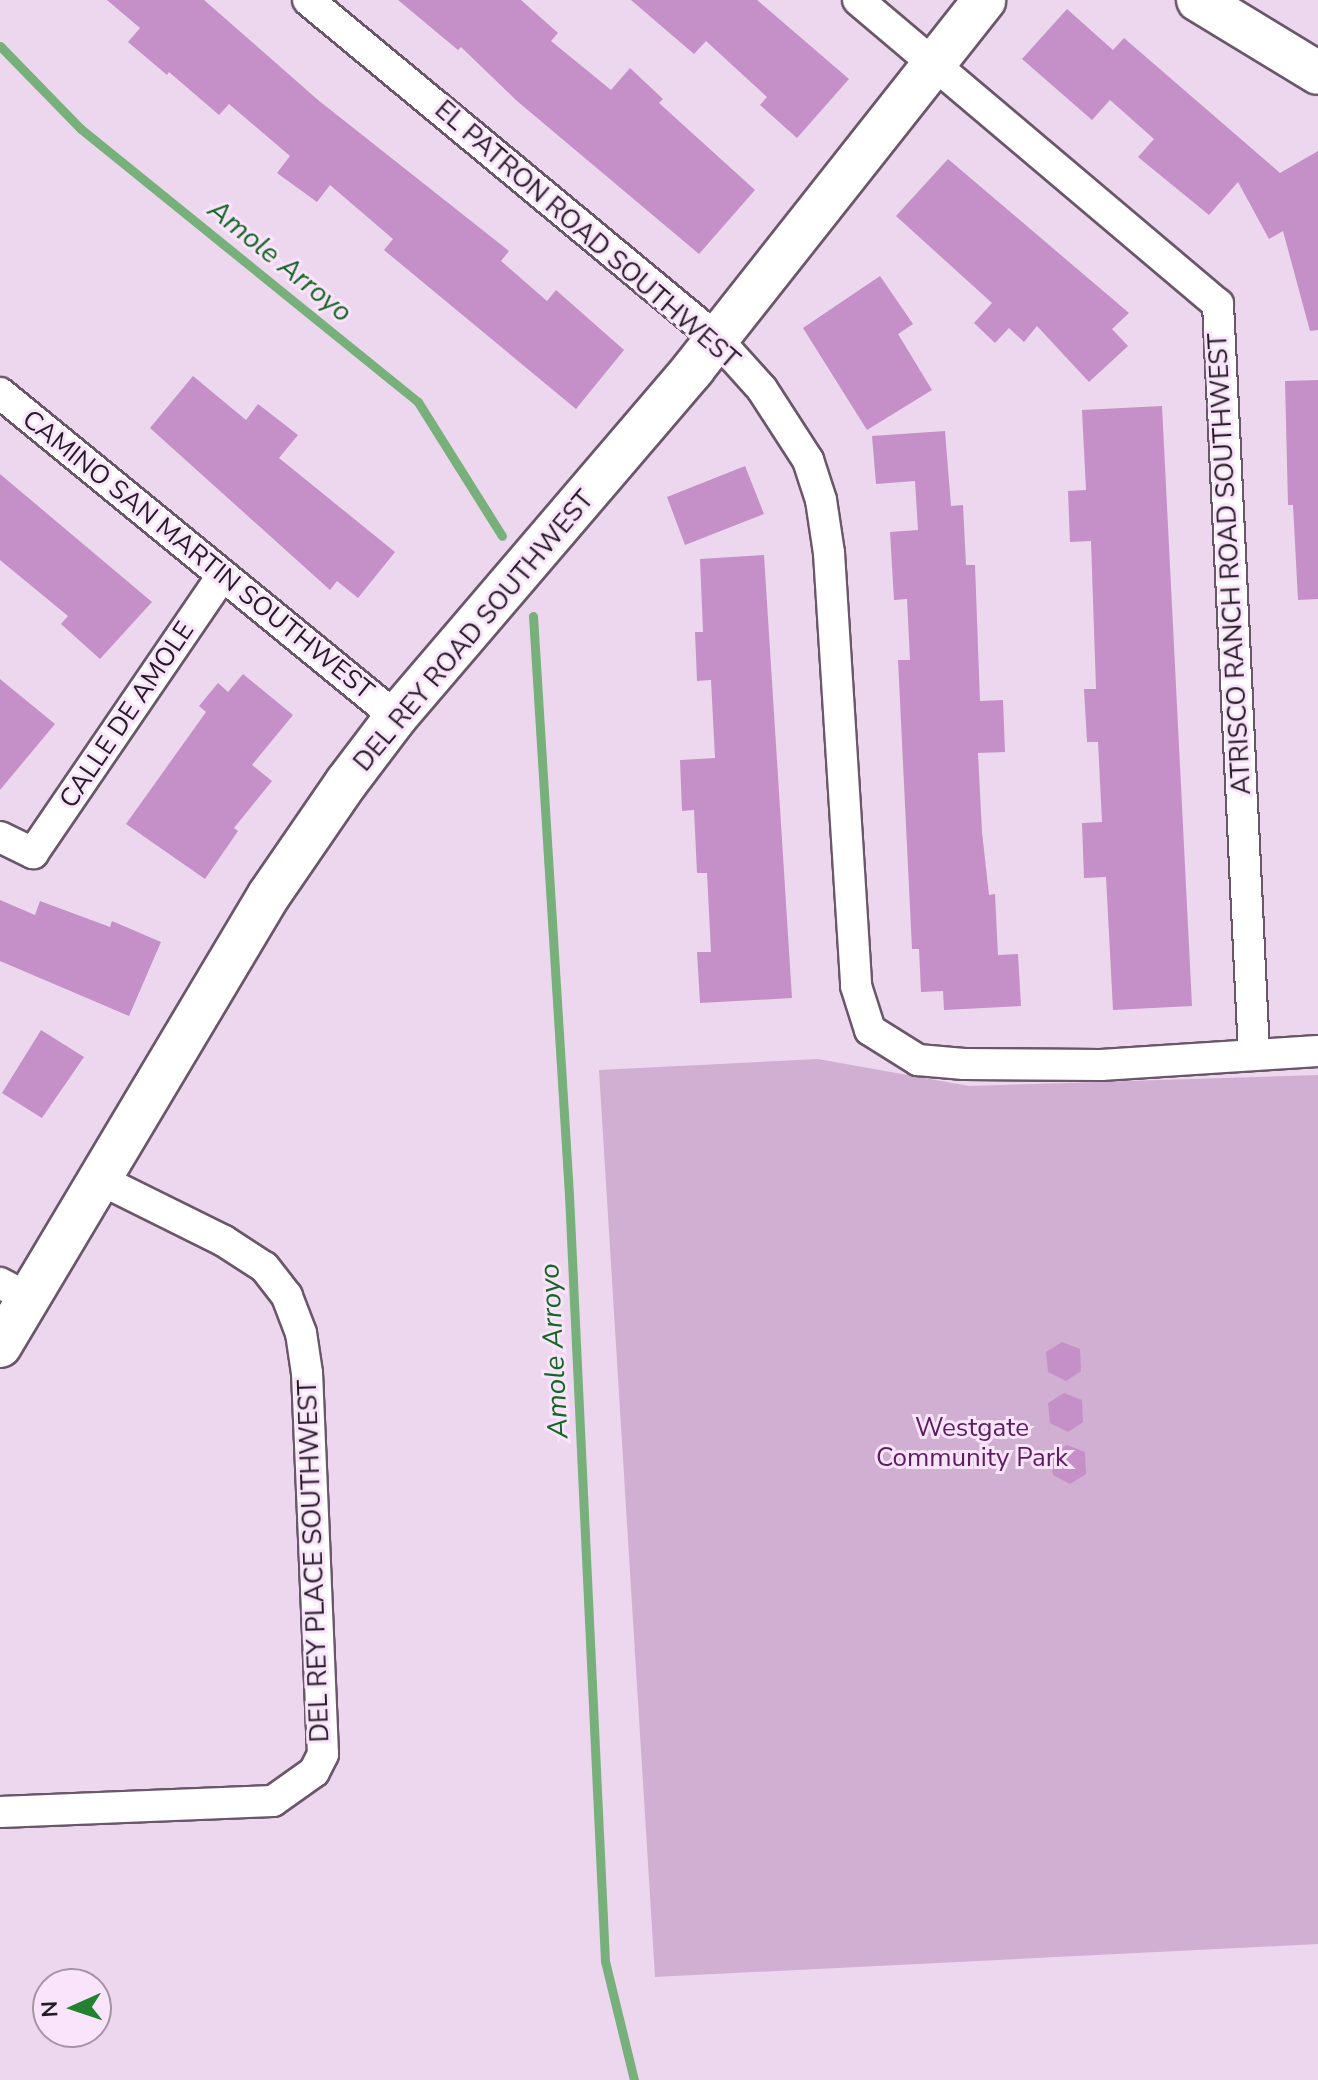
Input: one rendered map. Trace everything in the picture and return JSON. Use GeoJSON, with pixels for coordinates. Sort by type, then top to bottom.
{"type":"FeatureCollection","features":[{"type":"Feature","properties":{"kind":"street","name":"EL PATRON ROAD SOUTHWEST"},"geometry":{"type":"LineString","coordinates":[[308,0],[717,339],[787,422],[821,500],[829,553],[856,986],[870,1030],[918,1060],[964,1064],[1101,1065],[1254,1054]]}},
{"type":"Feature","properties":{"kind":"street","name":"ATRISCO RANCH ROAD SOUTHWEST"},"geometry":{"type":"LineString","coordinates":[[858,0],[1218,304],[1254,1054]]}},
{"type":"Feature","properties":{"kind":"street","name":"DEL REY ROAD SOUTHWEST"},"geometry":{"type":"LineString","coordinates":[[0,1346],[14,1290],[101,1180],[269,895],[396,717],[493,602],[537,556],[717,339],[984,0]]}},
{"type":"Feature","properties":{"kind":"street"},"geometry":{"type":"LineString","coordinates":[[1198,0],[1318,73]]}},
{"type":"Feature","properties":{"kind":"street","name":"CAMINO SAN MARTIN SOUTHWEST"},"geometry":{"type":"LineString","coordinates":[[0,393],[221,577],[396,717]]}},
{"type":"Feature","properties":{"kind":"street","name":"CALLE DE AMOLE"},"geometry":{"type":"LineString","coordinates":[[0,837],[33,853],[221,577]]}},
{"type":"Feature","properties":{"kind":"street"},"geometry":{"type":"LineString","coordinates":[[1254,1054],[1318,1051]]}},
{"type":"Feature","properties":{"kind":"street","name":"DEL REY PLACE SOUTHWEST"},"geometry":{"type":"LineString","coordinates":[[0,1812],[273,1801],[314,1772],[323,1754],[307,1373],[291,1308],[264,1267],[101,1180]]}},
{"type":"Feature","properties":{"kind":"green space","name":"Westgate Community Park"},"geometry":{"type":"Polygon","coordinates":[[[818,1059],[969,1086],[1318,1075],[1318,1944],[655,1977],[599,1070],[818,1059]]]}},
{"type":"Feature","properties":{"kind":"building"},"geometry":{"type":"Polygon","coordinates":[[[107,0],[204,0],[318,100],[509,251],[501,261],[547,301],[556,290],[624,350],[576,409],[384,250],[393,239],[330,185],[317,202],[277,173],[290,156],[229,104],[219,115],[128,42],[140,28],[107,0]]]}},
{"type":"Feature","properties":{"kind":"building"},"geometry":{"type":"Polygon","coordinates":[[[398,0],[521,0],[558,33],[551,41],[611,90],[630,68],[663,99],[659,103],[755,190],[699,254],[517,101],[461,47],[458,50],[398,0]]]}},
{"type":"Feature","properties":{"kind":"building"},"geometry":{"type":"Polygon","coordinates":[[[631,0],[757,0],[849,79],[797,138],[760,105],[767,97],[706,41],[694,54],[631,0]]]}},
{"type":"Feature","properties":{"kind":"building"},"geometry":{"type":"Polygon","coordinates":[[[1067,9],[1113,50],[1124,38],[1280,173],[1318,151],[1318,330],[1310,331],[1283,231],[1269,239],[1238,182],[1209,215],[1138,157],[1154,139],[1110,100],[1092,120],[1022,59],[1067,9]]]}},
{"type":"Feature","properties":{"kind":"building"},"geometry":{"type":"Polygon","coordinates":[[[948,159],[1129,313],[1112,329],[1128,346],[1089,382],[1037,326],[1024,342],[1009,328],[995,343],[974,323],[992,303],[896,216],[948,159]]]}},
{"type":"Feature","properties":{"kind":"building"},"geometry":{"type":"Polygon","coordinates":[[[880,276],[913,324],[898,334],[932,390],[867,430],[803,328],[880,276]]]}},
{"type":"Feature","properties":{"kind":"building"},"geometry":{"type":"Polygon","coordinates":[[[193,376],[246,420],[258,404],[298,435],[279,458],[395,552],[358,598],[337,581],[330,590],[150,428],[193,376]]]}},
{"type":"Feature","properties":{"kind":"building"},"geometry":{"type":"Polygon","coordinates":[[[1318,380],[1318,599],[1298,600],[1293,505],[1288,505],[1285,381],[1318,380]]]}},
{"type":"Feature","properties":{"kind":"building"},"geometry":{"type":"Polygon","coordinates":[[[1162,406],[1192,1006],[1113,1010],[1106,877],[1084,878],[1082,823],[1102,822],[1098,742],[1087,742],[1084,689],[1096,689],[1091,541],[1070,542],[1068,491],[1086,490],[1082,410],[1162,406]]]}},
{"type":"Feature","properties":{"kind":"building"},"geometry":{"type":"Polygon","coordinates":[[[945,431],[951,506],[963,505],[966,565],[975,565],[980,701],[1003,700],[1005,752],[978,753],[982,832],[989,895],[995,894],[998,955],[1018,954],[1021,1006],[944,1010],[943,991],[921,992],[919,949],[912,949],[898,660],[910,660],[907,599],[894,600],[890,532],[918,530],[915,481],[876,484],[872,436],[945,431]]]}},
{"type":"Feature","properties":{"kind":"building"},"geometry":{"type":"Polygon","coordinates":[[[745,466],[764,514],[685,545],[667,497],[745,466]]]}},
{"type":"Feature","properties":{"kind":"building"},"geometry":{"type":"Polygon","coordinates":[[[0,474],[152,602],[100,659],[61,624],[68,616],[0,560],[0,474]]]}},
{"type":"Feature","properties":{"kind":"building"},"geometry":{"type":"Polygon","coordinates":[[[764,555],[792,998],[700,1003],[697,952],[711,952],[707,873],[697,873],[694,810],[682,811],[680,760],[715,758],[711,680],[697,681],[695,632],[703,632],[700,559],[764,555]]]}},
{"type":"Feature","properties":{"kind":"building"},"geometry":{"type":"Polygon","coordinates":[[[243,674],[293,715],[252,765],[272,781],[234,828],[238,831],[205,879],[126,824],[206,712],[199,706],[218,683],[228,692],[243,674]]]}},
{"type":"Feature","properties":{"kind":"building"},"geometry":{"type":"Polygon","coordinates":[[[0,679],[55,724],[0,790],[0,679]]]}},
{"type":"Feature","properties":{"kind":"building"},"geometry":{"type":"Polygon","coordinates":[[[0,900],[35,915],[40,901],[110,927],[112,921],[161,942],[129,1016],[0,961],[0,900]]]}},
{"type":"Feature","properties":{"kind":"building"},"geometry":{"type":"Polygon","coordinates":[[[41,1030],[84,1057],[42,1118],[2,1093],[41,1030]]]}},
{"type":"Feature","properties":{"kind":"building"},"geometry":{"type":"Polygon","coordinates":[[[1062,1342],[1080,1349],[1081,1371],[1066,1381],[1048,1372],[1046,1352],[1062,1342]]]}},
{"type":"Feature","properties":{"kind":"building"},"geometry":{"type":"Polygon","coordinates":[[[1064,1393],[1082,1400],[1083,1422],[1068,1432],[1050,1423],[1048,1403],[1064,1393]]]}},
{"type":"Feature","properties":{"kind":"building"},"geometry":{"type":"Polygon","coordinates":[[[1067,1445],[1085,1452],[1086,1474],[1070,1484],[1053,1475],[1051,1455],[1067,1445]]]}},
{"type":"Feature","properties":{"kind":"waterway","name":"Amole Arroyo"},"geometry":{"type":"LineString","coordinates":[[0,46],[81,129],[418,402],[502,536]]}},
{"type":"Feature","properties":{"kind":"waterway","name":"Amole Arroyo"},"geometry":{"type":"LineString","coordinates":[[533,616],[569,1195],[605,1961],[634,2080]]}}]}
